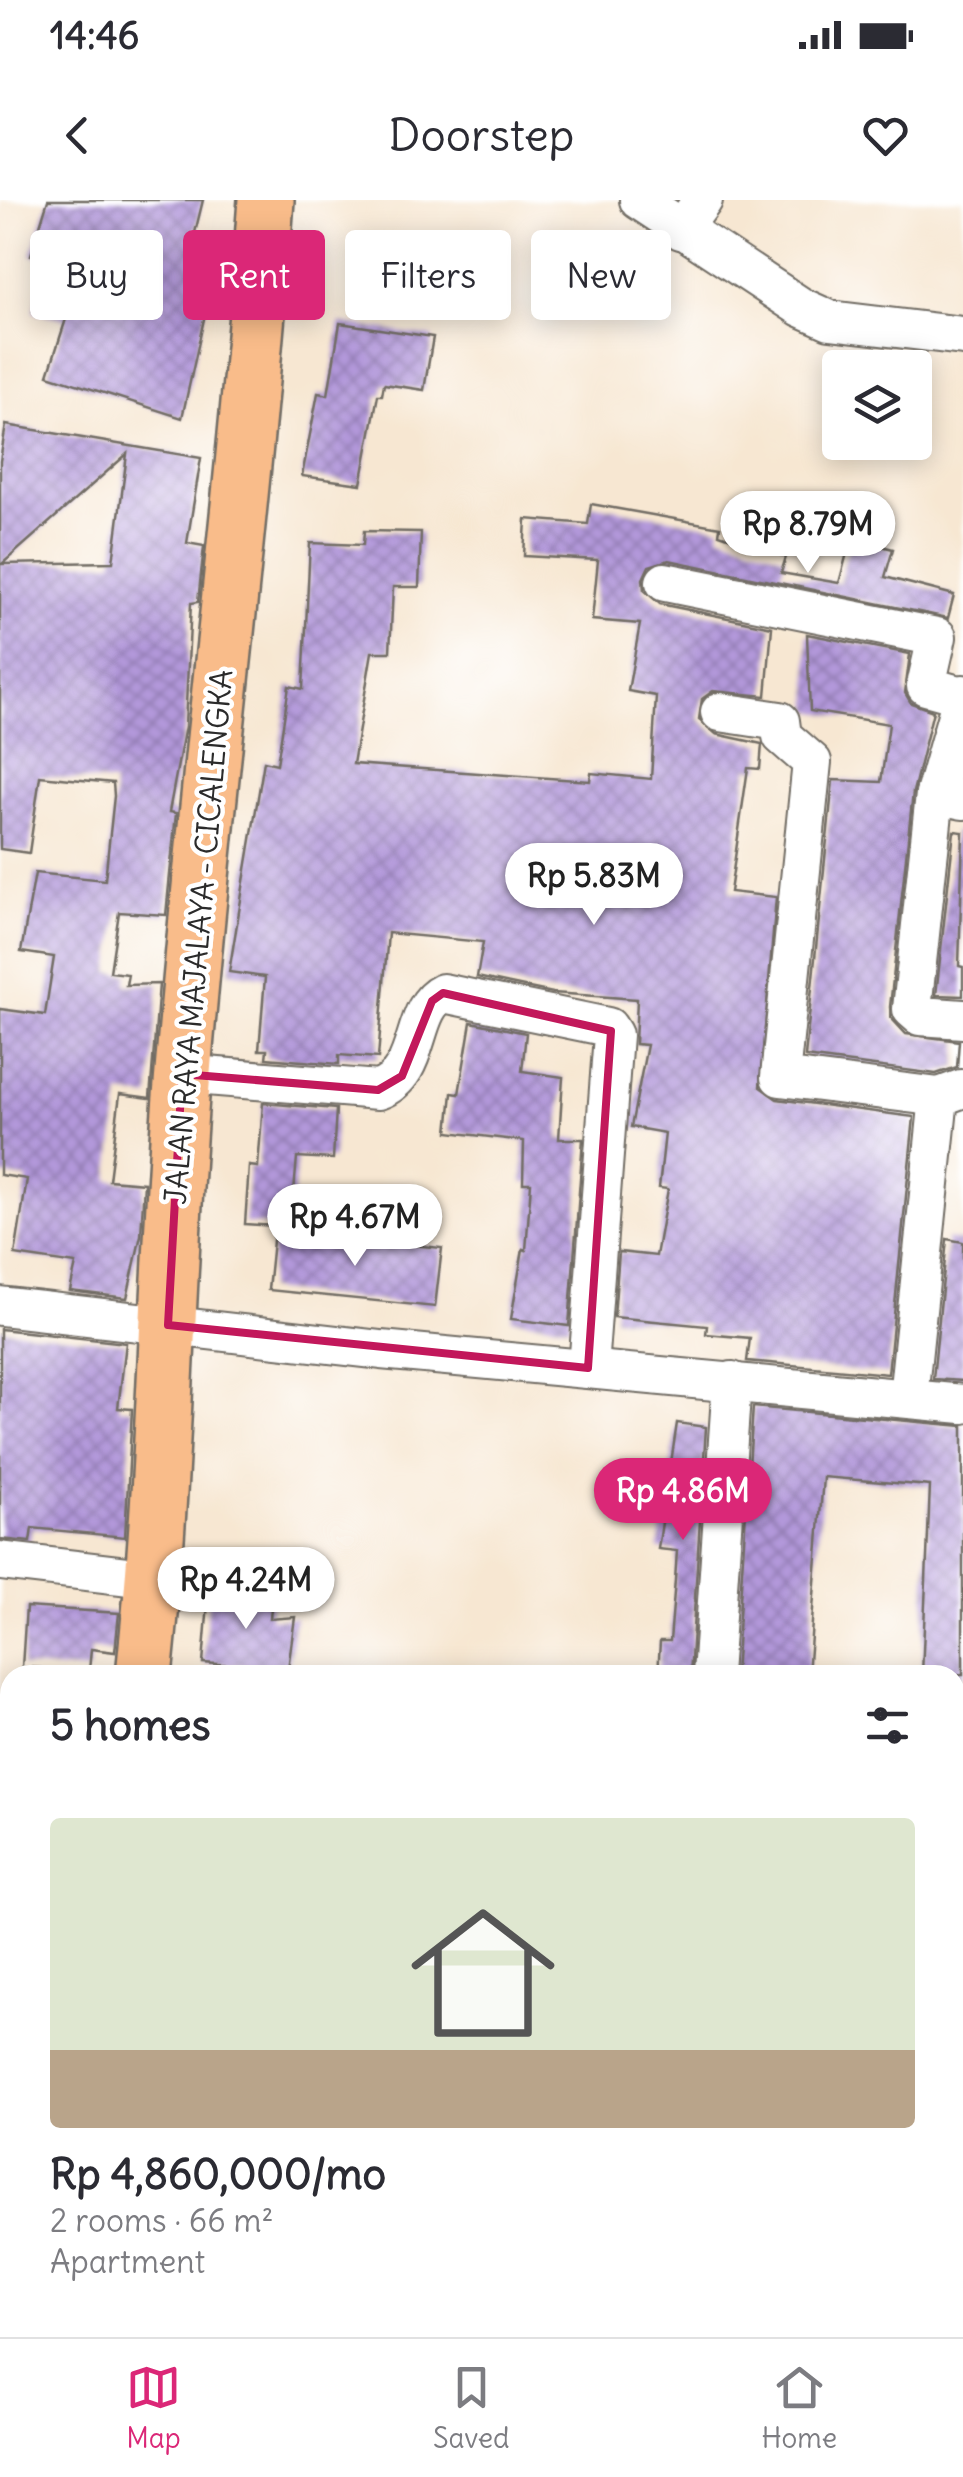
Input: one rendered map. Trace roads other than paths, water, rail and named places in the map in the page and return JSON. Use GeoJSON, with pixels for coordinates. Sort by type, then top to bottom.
{"type":"FeatureCollection","features":[{"type":"Feature","properties":{"kind":"main road","name":"JALAN RAYA MAJALAYA - CICALENGKA"},"geometry":{"type":"LineString","coordinates":[[145,1665],[154,1579],[182,1074],[254,368],[266,200]]}},
{"type":"Feature","properties":{"kind":"street"},"geometry":{"type":"LineString","coordinates":[[639,200],[692,215],[801,306],[830,320],[963,336]]}},
{"type":"Feature","properties":{"kind":"street"},"geometry":{"type":"LineString","coordinates":[[665,582],[938,637],[926,686],[963,695],[912,1009],[920,1016],[963,1019]]}},
{"type":"Feature","properties":{"kind":"street"},"geometry":{"type":"LineString","coordinates":[[720,712],[780,722],[782,736],[812,762],[780,1077],[951,1092],[908,1398]]}},
{"type":"Feature","properties":{"kind":"street"},"geometry":{"type":"LineString","coordinates":[[182,1074],[378,1090],[402,1076],[432,1001],[443,994],[608,1027],[612,1035],[606,1155],[588,1368]]}},
{"type":"Feature","properties":{"kind":"street"},"geometry":{"type":"LineString","coordinates":[[0,1306],[963,1404]]}},
{"type":"Feature","properties":{"kind":"street"},"geometry":{"type":"LineString","coordinates":[[713,1665],[732,1381]]}},
{"type":"Feature","properties":{"kind":"street"},"geometry":{"type":"LineString","coordinates":[[0,1561],[154,1579]]}}]}
